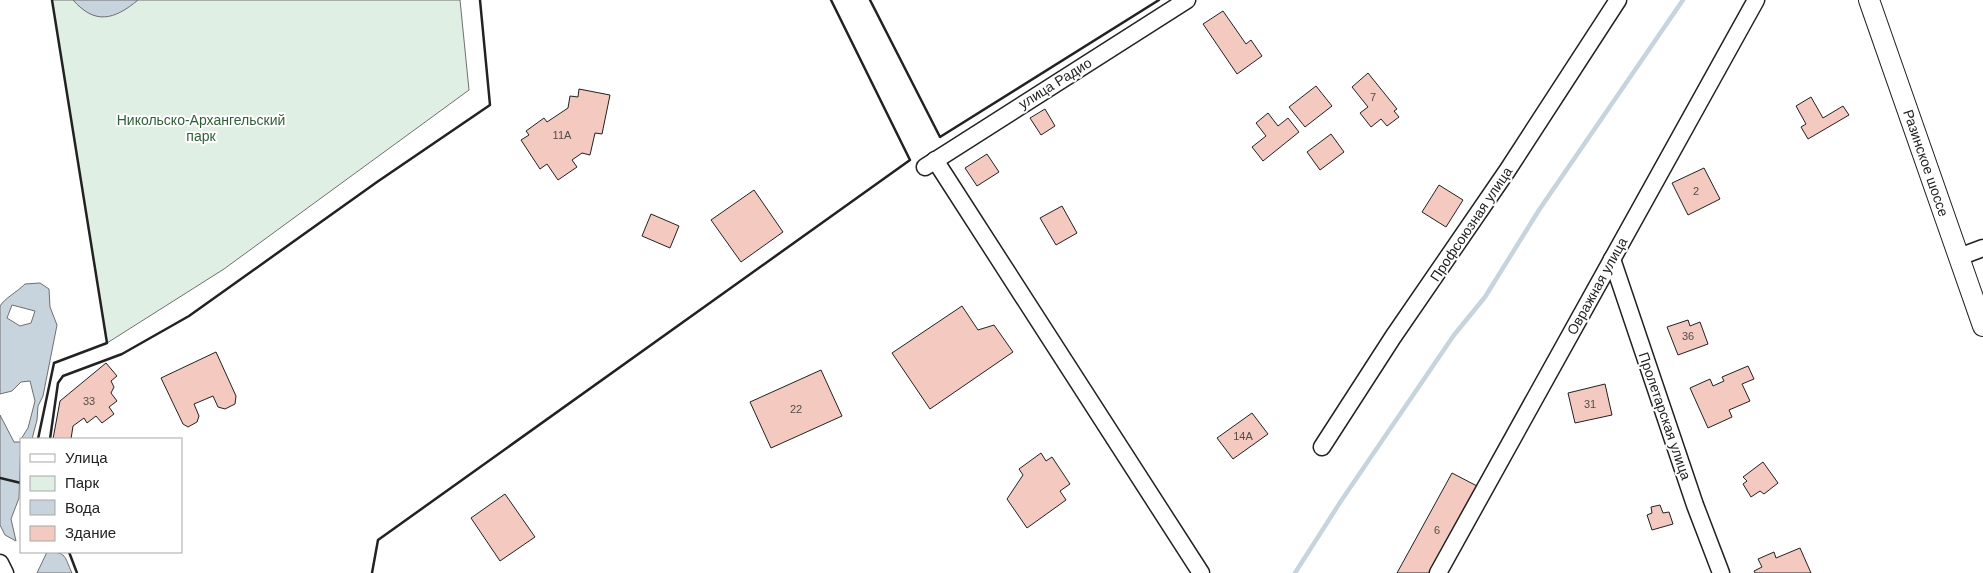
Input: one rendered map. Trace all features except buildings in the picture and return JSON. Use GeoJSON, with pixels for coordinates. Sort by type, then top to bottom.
{"type":"FeatureCollection","features":[{"type":"Feature","properties":{"kind":"main road","name":"Разинское шоссе"},"geometry":{"type":"LineString","coordinates":[[1869,0],[1983,326]]}},
{"type":"Feature","properties":{"kind":"street","name":"улица Радио"},"geometry":{"type":"LineString","coordinates":[[1186,0],[930,163],[1201,573]]}},
{"type":"Feature","properties":{"kind":"street","name":"Профсоюзная улица"},"geometry":{"type":"LineString","coordinates":[[1322,447],[1507,171],[1618,0]]}},
{"type":"Feature","properties":{"kind":"street","name":"Овражная улица"},"geometry":{"type":"LineString","coordinates":[[1438,573],[1756,0]]}},
{"type":"Feature","properties":{"kind":"street"},"geometry":{"type":"LineString","coordinates":[[1959,257],[1983,248]]}},
{"type":"Feature","properties":{"kind":"street","name":"Пролетарская улица"},"geometry":{"type":"LineString","coordinates":[[1612,259],[1695,505],[1721,573]]}},
{"type":"Feature","properties":{"kind":"street"},"geometry":{"type":"LineString","coordinates":[[0,563],[5,573]]}},
{"type":"Feature","properties":{"kind":"green space","name":"Никольско-Архангельский парк"},"geometry":{"type":"Polygon","coordinates":[[[52,0],[460,0],[469,90],[224,269],[107,343],[52,0]]]}},
{"type":"Feature","properties":{"kind":"water"},"geometry":{"type":"Polygon","coordinates":[[[73,0],[138,0],[121,12],[105,17],[89,13],[73,0]]]}},
{"type":"Feature","properties":{"kind":"water"},"geometry":{"type":"Polygon","coordinates":[[[40,283],[49,289],[50,307],[57,325],[43,396],[38,406],[32,438],[22,438],[28,428],[35,401],[30,381],[21,382],[12,391],[0,394],[0,306],[25,284],[40,283]],[[12,305],[7,318],[20,326],[31,323],[35,311],[12,305]]]}},
{"type":"Feature","properties":{"kind":"water"},"geometry":{"type":"Polygon","coordinates":[[[0,415],[14,442],[20,442],[19,498],[11,519],[16,541],[5,535],[0,525],[0,415]]]}},
{"type":"Feature","properties":{"kind":"water"},"geometry":{"type":"Polygon","coordinates":[[[47,553],[58,553],[64,556],[72,573],[37,573],[47,553]]]}},
{"type":"Feature","properties":{"kind":"waterway"},"geometry":{"type":"LineString","coordinates":[[1295,573],[1341,501],[1454,335],[1485,297],[1539,210],[1683,0]]}},
{"type":"Feature","properties":{"kind":"wall"},"geometry":{"type":"LineString","coordinates":[[38,438],[54,363],[107,343],[52,0]]}},
{"type":"Feature","properties":{"kind":"wall"},"geometry":{"type":"LineString","coordinates":[[50,438],[58,383],[63,376],[122,354],[189,316],[377,182],[490,105],[480,0]]}},
{"type":"Feature","properties":{"kind":"wall"},"geometry":{"type":"LineString","coordinates":[[372,573],[378,540],[910,160],[831,0]]}},
{"type":"Feature","properties":{"kind":"wall"},"geometry":{"type":"LineString","coordinates":[[870,0],[940,137],[1159,0]]}},
{"type":"Feature","properties":{"kind":"wall"},"geometry":{"type":"LineString","coordinates":[[0,478],[20,483]]}},
{"type":"Feature","properties":{"kind":"wall"},"geometry":{"type":"LineString","coordinates":[[69,553],[77,573]]}}]}
